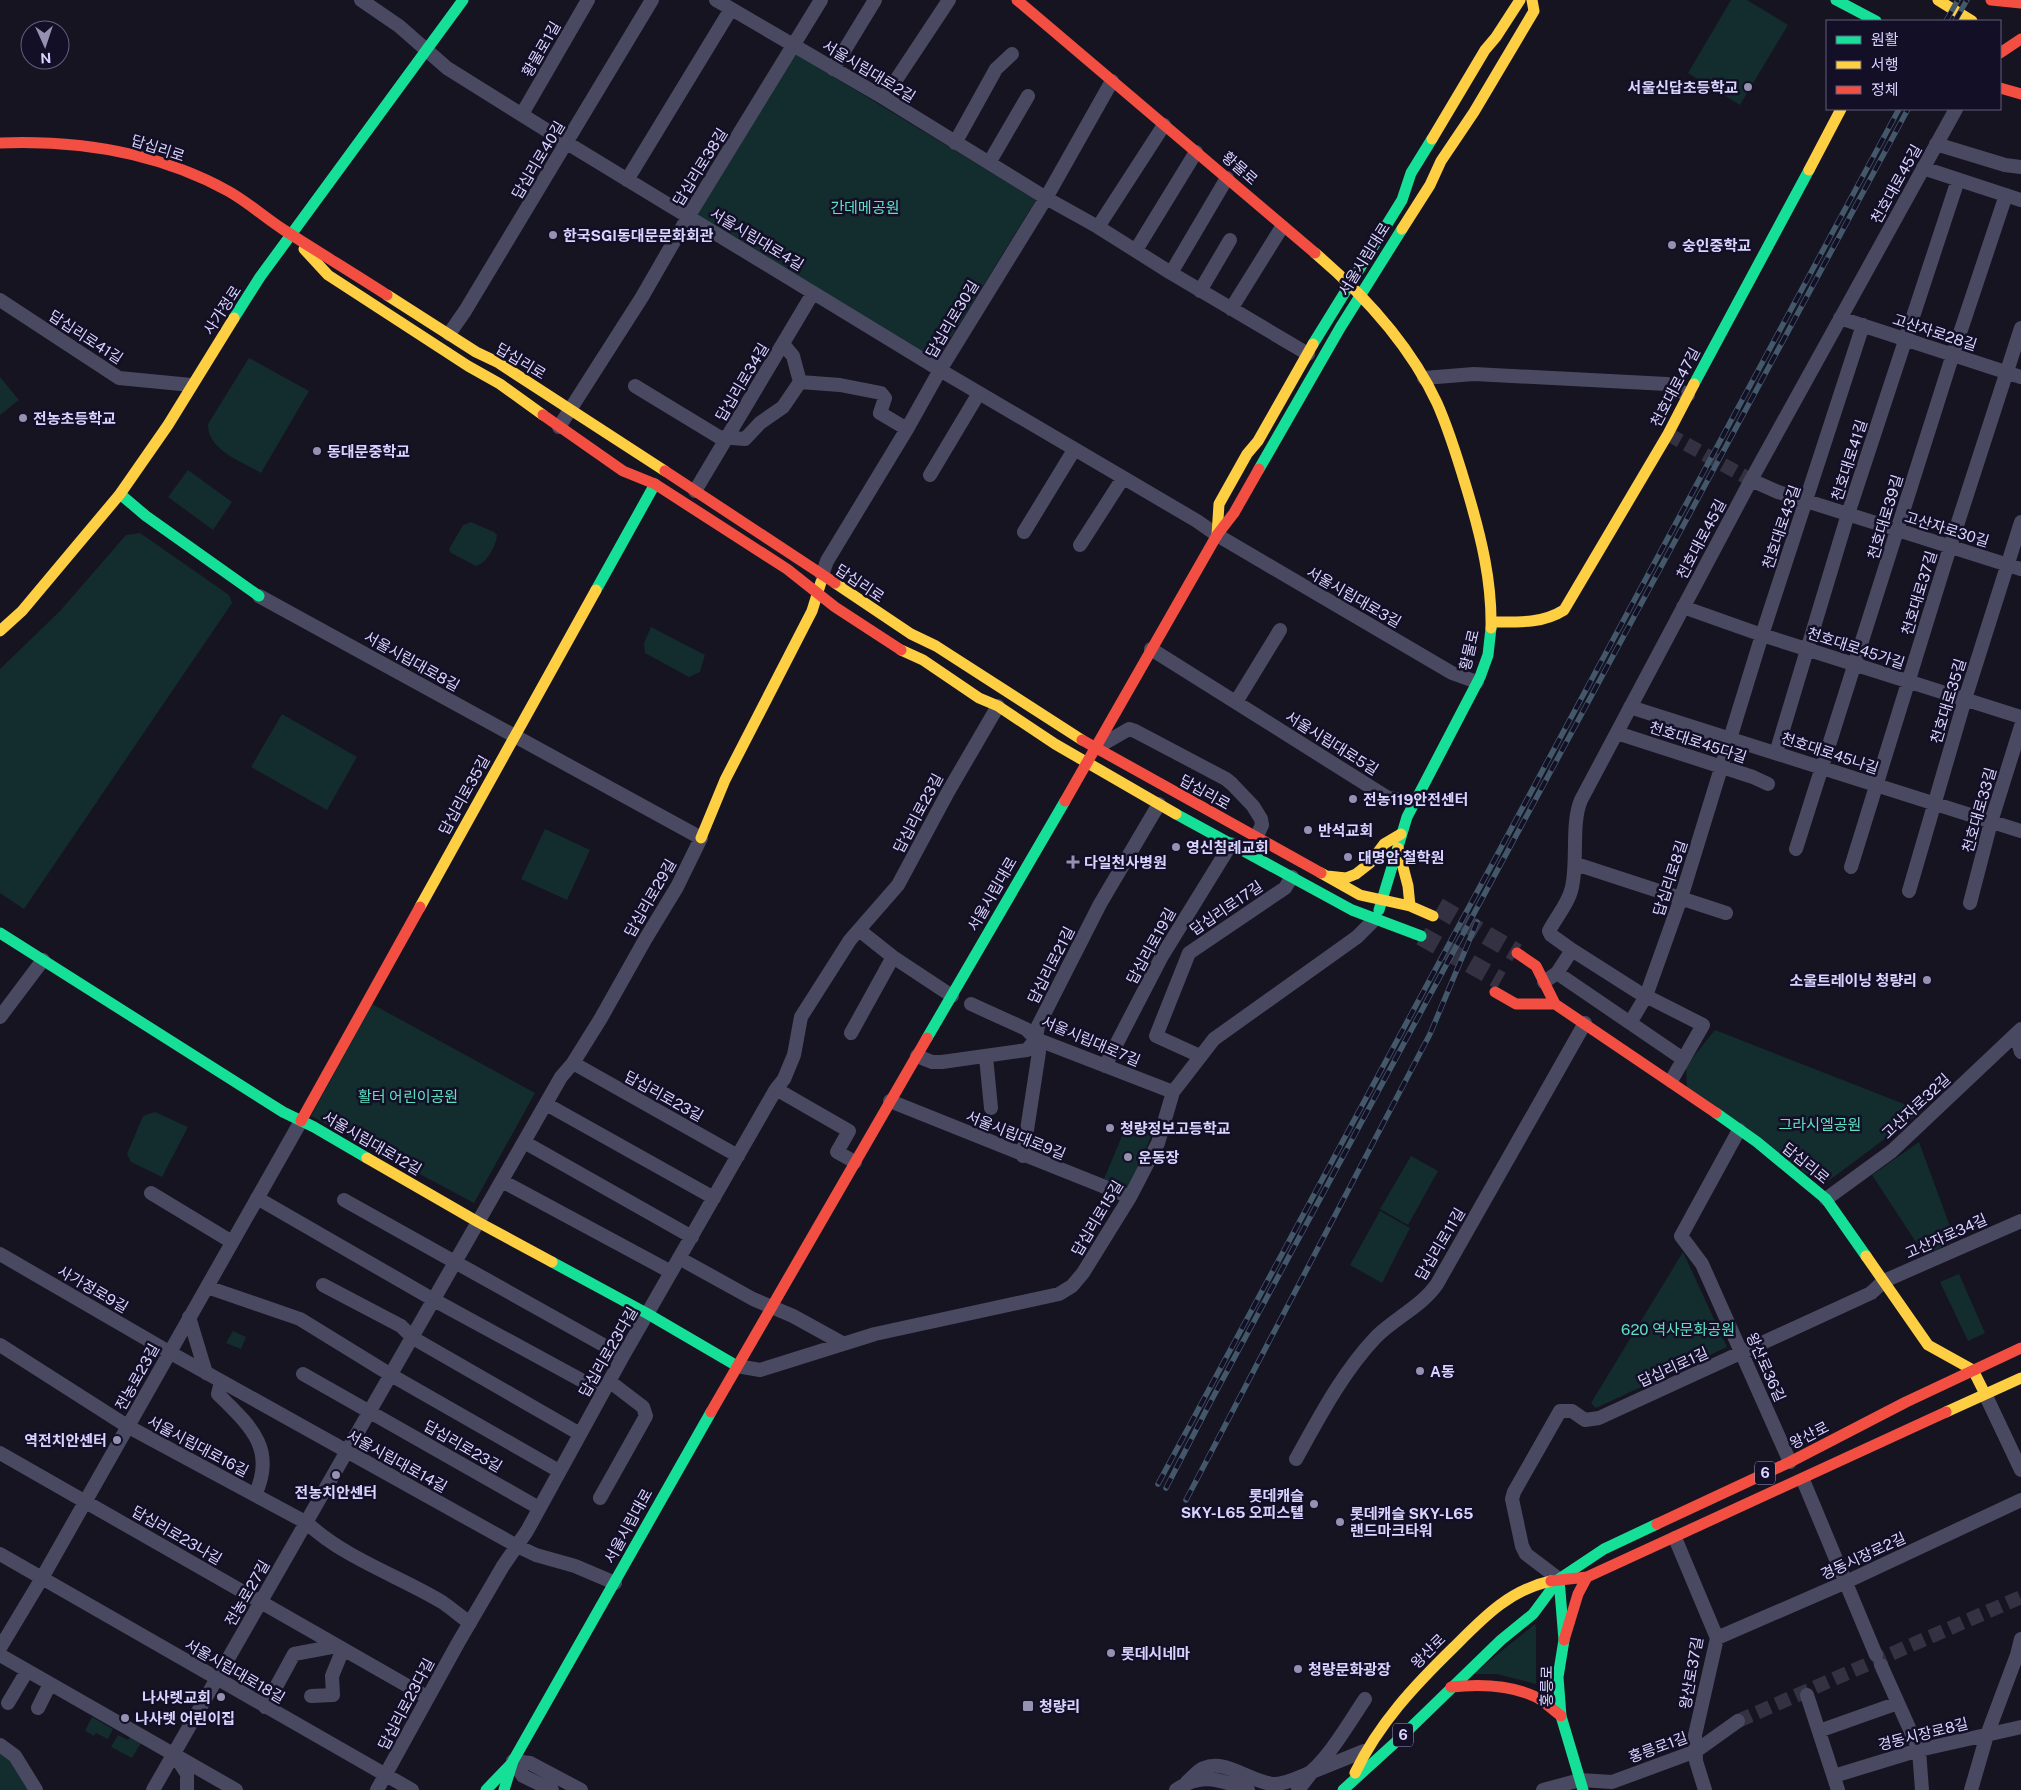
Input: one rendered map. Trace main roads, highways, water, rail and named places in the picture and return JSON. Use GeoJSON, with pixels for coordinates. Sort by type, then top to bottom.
{"type":"FeatureCollection","features":[{"type":"Feature","properties":{"kind":"main road","name":"사가정로"},"geometry":{"type":"LineString","coordinates":[[0,631],[22,611],[120,494],[168,425],[191,385],[260,277],[463,0]]}},
{"type":"Feature","properties":{"kind":"main road","name":"황물로"},"geometry":{"type":"LineString","coordinates":[[1017,0],[1227,178],[1349,285],[1383,320],[1424,378],[1444,415],[1470,500],[1489,580],[1492,622],[1487,659],[1478,682],[1414,801],[1401,834],[1376,918]]}},
{"type":"Feature","properties":{"kind":"main road","name":"서울시립대로"},"geometry":{"type":"LineString","coordinates":[[1217,535],[1219,504],[1247,454],[1258,441],[1326,320],[1402,200],[1411,173],[1480,58],[1520,0]]}},
{"type":"Feature","properties":{"kind":"main road","name":"서울시립대로"},"geometry":{"type":"LineString","coordinates":[[504,1790],[514,1761],[737,1366],[1096,748],[1217,535],[1234,514],[1340,328],[1430,185],[1433,172],[1449,146],[1464,128],[1534,11],[1532,0]]}},
{"type":"Feature","properties":{"kind":"main road"},"geometry":{"type":"LineString","coordinates":[[1836,0],[1874,20]]}},
{"type":"Feature","properties":{"kind":"main road"},"geometry":{"type":"LineString","coordinates":[[1938,0],[1970,20]]}},
{"type":"Feature","properties":{"kind":"main road"},"geometry":{"type":"LineString","coordinates":[[1991,0],[2021,3]]}},
{"type":"Feature","properties":{"kind":"main road"},"geometry":{"type":"LineString","coordinates":[[2016,49],[2021,39]]}},
{"type":"Feature","properties":{"kind":"main road"},"geometry":{"type":"LineString","coordinates":[[2001,41],[2016,49]]}},
{"type":"Feature","properties":{"kind":"main road"},"geometry":{"type":"LineString","coordinates":[[2001,52],[2016,49]]}},
{"type":"Feature","properties":{"kind":"main road"},"geometry":{"type":"LineString","coordinates":[[2001,88],[2021,94]]}},
{"type":"Feature","properties":{"kind":"main road","name":"천호대로47길"},"geometry":{"type":"LineString","coordinates":[[1492,622],[1546,620],[1564,610],[1668,434],[1840,110]]}},
{"type":"Feature","properties":{"kind":"main road","name":"답십리로"},"geometry":{"type":"LineString","coordinates":[[0,143],[70,142],[111,149],[151,159],[189,173],[228,192],[290,235],[338,262],[476,352],[497,362],[911,634],[936,646],[1056,725],[1360,895],[1436,912],[1425,899],[1408,886]]}},
{"type":"Feature","properties":{"kind":"main road","name":"답십리로"},"geometry":{"type":"LineString","coordinates":[[290,235],[328,275],[468,366],[488,376],[623,471],[654,484],[787,569],[817,593],[903,651],[923,660],[980,698],[998,706],[1087,763],[1159,804],[1352,910],[1376,918],[1419,941]]}},
{"type":"Feature","properties":{"kind":"main road","name":"답십리로35길"},"geometry":{"type":"LineString","coordinates":[[301,1121],[654,484]]}},
{"type":"Feature","properties":{"kind":"main road","name":"서울시립대로8길"},"geometry":{"type":"LineString","coordinates":[[120,494],[146,516],[259,596]]}},
{"type":"Feature","properties":{"kind":"main road","name":"답십리로29길"},"geometry":{"type":"LineString","coordinates":[[701,838],[725,780],[812,611],[822,575]]}},
{"type":"Feature","properties":{"kind":"main road"},"geometry":{"type":"LineString","coordinates":[[1325,875],[1346,878],[1356,874],[1370,863],[1384,844],[1401,834]]}},
{"type":"Feature","properties":{"kind":"main road"},"geometry":{"type":"LineString","coordinates":[[1398,847],[1408,886],[1410,906]]}},
{"type":"Feature","properties":{"kind":"main road","name":"서울시립대로12길"},"geometry":{"type":"LineString","coordinates":[[0,933],[283,1112],[478,1222],[648,1314],[737,1366]]}},
{"type":"Feature","properties":{"kind":"main road"},"geometry":{"type":"LineString","coordinates":[[1495,992],[1516,1004],[1555,1004],[1544,982],[1514,958]]}},
{"type":"Feature","properties":{"kind":"main road"},"geometry":{"type":"LineString","coordinates":[[1508,986],[1536,1005]]}},
{"type":"Feature","properties":{"kind":"main road","name":"답십리로"},"geometry":{"type":"LineString","coordinates":[[1555,1004],[1671,1081],[1739,1130],[1826,1199],[1928,1345],[1973,1370]]}},
{"type":"Feature","properties":{"kind":"main road","name":"왕산로"},"geometry":{"type":"LineString","coordinates":[[1343,1790],[1398,1740],[1501,1640],[1533,1614],[1559,1579],[1604,1549],[1790,1462],[1906,1402],[2021,1348]]}},
{"type":"Feature","properties":{"kind":"main road"},"geometry":{"type":"LineString","coordinates":[[1973,1370],[1985,1394]]}},
{"type":"Feature","properties":{"kind":"main road","name":"왕산로"},"geometry":{"type":"LineString","coordinates":[[1352,1780],[1364,1751],[1410,1690],[1466,1634],[1518,1592],[1559,1579],[1587,1577],[2021,1378]]}},
{"type":"Feature","properties":{"kind":"main road"},"geometry":{"type":"LineString","coordinates":[[1564,1640],[1578,1594],[1587,1577]]}},
{"type":"Feature","properties":{"kind":"main road","name":"홍릉로"},"geometry":{"type":"LineString","coordinates":[[1559,1579],[1564,1640],[1558,1677],[1561,1716],[1582,1785]]}},
{"type":"Feature","properties":{"kind":"main road"},"geometry":{"type":"LineString","coordinates":[[1451,1687],[1479,1684],[1526,1693],[1538,1698],[1561,1716]]}},
{"type":"Feature","properties":{"kind":"main road","name":"서울시립대로"},"geometry":{"type":"LineString","coordinates":[[486,1790],[514,1761]]}},
{"type":"Feature","properties":{"kind":"tunnel"},"geometry":{"type":"LineString","coordinates":[[1668,434],[1751,480]]}},
{"type":"Feature","properties":{"kind":"tunnel"},"geometry":{"type":"LineString","coordinates":[[1438,907],[1517,953]]}},
{"type":"Feature","properties":{"kind":"tunnel"},"geometry":{"type":"LineString","coordinates":[[1421,936],[1501,981]]}},
{"type":"Feature","properties":{"kind":"tunnel"},"geometry":{"type":"LineString","coordinates":[[1738,1721],[2021,1597]]}},
{"type":"Feature","properties":{"kind":"railway"},"geometry":{"type":"LineString","coordinates":[[1947,20],[1958,0]]}},
{"type":"Feature","properties":{"kind":"railway"},"geometry":{"type":"LineString","coordinates":[[1956,20],[1967,0]]}},
{"type":"Feature","properties":{"kind":"railway"},"geometry":{"type":"LineString","coordinates":[[1158,1484],[1898,110]]}},
{"type":"Feature","properties":{"kind":"railway"},"geometry":{"type":"LineString","coordinates":[[1166,1488],[1211,1401],[1907,110]]}},
{"type":"Feature","properties":{"kind":"railway"},"geometry":{"type":"LineString","coordinates":[[1186,1500],[1430,1034],[1477,922]]}},
{"type":"Feature","properties":{"kind":"place","name":"서울신답초등학교"},"geometry":{"type":"Point","coordinates":[1748,87]}},
{"type":"Feature","properties":{"kind":"place","name":"한국SGI동대문문화회관"},"geometry":{"type":"Point","coordinates":[553,235]}},
{"type":"Feature","properties":{"kind":"place","name":"숭인중학교"},"geometry":{"type":"Point","coordinates":[1672,245]}},
{"type":"Feature","properties":{"kind":"place","name":"전농초등학교"},"geometry":{"type":"Point","coordinates":[23,418]}},
{"type":"Feature","properties":{"kind":"place","name":"동대문중학교"},"geometry":{"type":"Point","coordinates":[317,451]}},
{"type":"Feature","properties":{"kind":"place","name":"전농119안전센터"},"geometry":{"type":"Point","coordinates":[1353,799]}},
{"type":"Feature","properties":{"kind":"place","name":"반석교회"},"geometry":{"type":"Point","coordinates":[1308,830]}},
{"type":"Feature","properties":{"kind":"place","name":"영신침례교회"},"geometry":{"type":"Point","coordinates":[1176,847]}},
{"type":"Feature","properties":{"kind":"place","name":"대명암 철학원"},"geometry":{"type":"Point","coordinates":[1348,857]}},
{"type":"Feature","properties":{"kind":"place","name":"다일천사병원"},"geometry":{"type":"Point","coordinates":[1073,862]}},
{"type":"Feature","properties":{"kind":"place","name":"소울트레이닝 청량리"},"geometry":{"type":"Point","coordinates":[1927,980]}},
{"type":"Feature","properties":{"kind":"place","name":"청량정보고등학교"},"geometry":{"type":"Point","coordinates":[1110,1128]}},
{"type":"Feature","properties":{"kind":"place","name":"운동장"},"geometry":{"type":"Point","coordinates":[1128,1157]}},
{"type":"Feature","properties":{"kind":"place","name":"A동"},"geometry":{"type":"Point","coordinates":[1420,1371]}},
{"type":"Feature","properties":{"kind":"place","name":"역전치안센터"},"geometry":{"type":"Point","coordinates":[117,1440]}},
{"type":"Feature","properties":{"kind":"place","name":"전농치안센터"},"geometry":{"type":"Point","coordinates":[336,1475]}},
{"type":"Feature","properties":{"kind":"place","name":"롯데캐슬 SKY-L65 오피스텔"},"geometry":{"type":"Point","coordinates":[1314,1504]}},
{"type":"Feature","properties":{"kind":"place","name":"롯데캐슬 SKY-L65 랜드마크타워"},"geometry":{"type":"Point","coordinates":[1340,1522]}},
{"type":"Feature","properties":{"kind":"place","name":"롯데시네마"},"geometry":{"type":"Point","coordinates":[1111,1653]}},
{"type":"Feature","properties":{"kind":"place","name":"청량문화광장"},"geometry":{"type":"Point","coordinates":[1298,1669]}},
{"type":"Feature","properties":{"kind":"place","name":"나사렛교회"},"geometry":{"type":"Point","coordinates":[221,1697]}},
{"type":"Feature","properties":{"kind":"place","name":"청량리"},"geometry":{"type":"Point","coordinates":[1028,1706]}},
{"type":"Feature","properties":{"kind":"place","name":"나사렛 어린이집"},"geometry":{"type":"Point","coordinates":[125,1718]}},
{"type":"Feature","properties":{"kind":"park label","name":"간데메공원"},"geometry":{"type":"Point","coordinates":[865,207]}},
{"type":"Feature","properties":{"kind":"park label","name":"활터 어린이공원"},"geometry":{"type":"Point","coordinates":[408,1096]}},
{"type":"Feature","properties":{"kind":"park label","name":"그라시엘공원"},"geometry":{"type":"Point","coordinates":[1820,1124]}},
{"type":"Feature","properties":{"kind":"park label","name":"620 역사문화공원"},"geometry":{"type":"Point","coordinates":[1678,1329]}}]}
